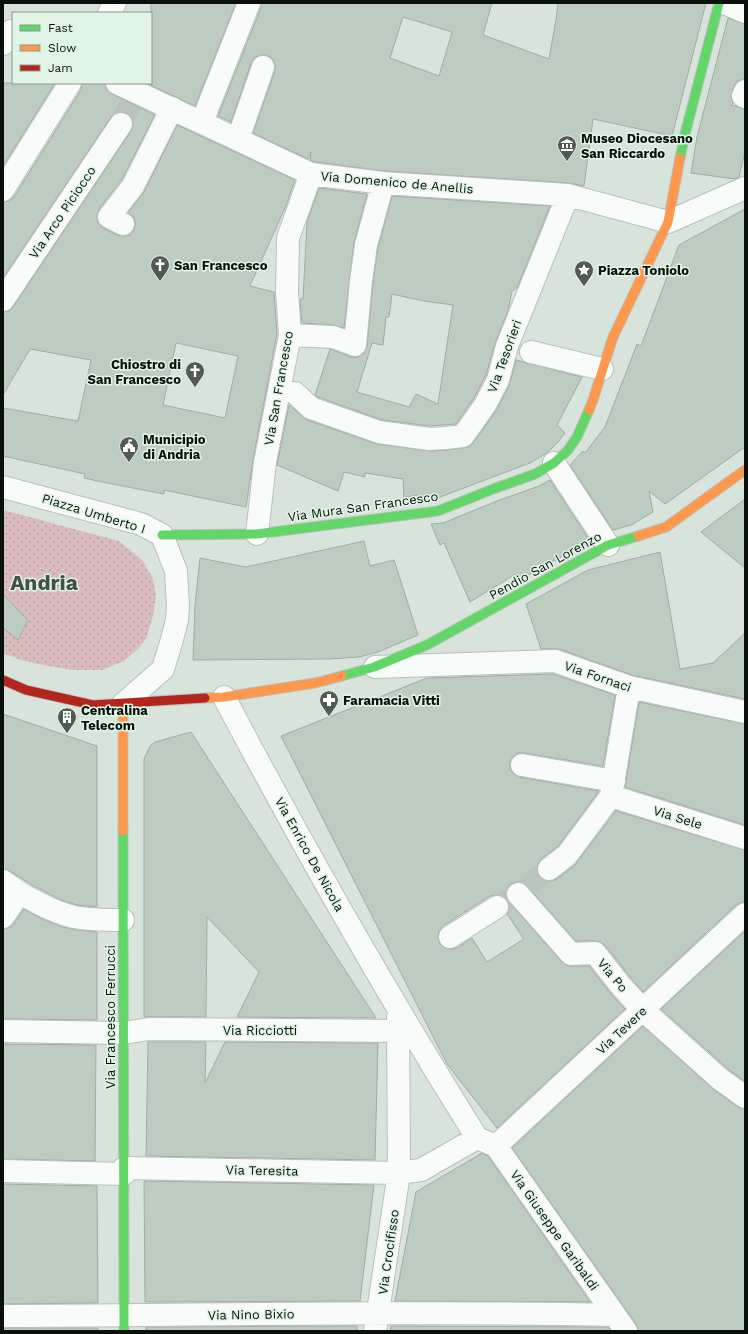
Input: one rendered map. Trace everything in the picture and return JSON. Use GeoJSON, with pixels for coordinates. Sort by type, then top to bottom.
{"type":"FeatureCollection","features":[{"type":"Feature","properties":{"kind":"street"},"geometry":{"type":"LineString","coordinates":[[110,12],[115,3]]}},
{"type":"Feature","properties":{"kind":"street"},"geometry":{"type":"LineString","coordinates":[[202,122],[249,3]]}},
{"type":"Feature","properties":{"kind":"street","name":"Via Mura San Francesco"},"geometry":{"type":"LineString","coordinates":[[162,534],[257,534],[438,511],[535,474],[554,463],[568,450],[577,437],[593,400],[613,337],[668,222],[685,134],[719,3]]}},
{"type":"Feature","properties":{"kind":"street"},"geometry":{"type":"LineString","coordinates":[[724,3],[745,12]]}},
{"type":"Feature","properties":{"kind":"street"},"geometry":{"type":"LineString","coordinates":[[238,139],[263,68]]}},
{"type":"Feature","properties":{"kind":"street"},"geometry":{"type":"LineString","coordinates":[[3,190],[69,84]]}},
{"type":"Feature","properties":{"kind":"street","name":"Via Domenico de Anellis"},"geometry":{"type":"LineString","coordinates":[[119,84],[310,174],[383,183],[568,195],[668,222]]}},
{"type":"Feature","properties":{"kind":"street"},"geometry":{"type":"LineString","coordinates":[[123,224],[108,217],[133,186],[172,108]]}},
{"type":"Feature","properties":{"kind":"street","name":"Via Arco Piciocco"},"geometry":{"type":"LineString","coordinates":[[3,300],[121,124]]}},
{"type":"Feature","properties":{"kind":"street","name":"Via San Francesco"},"geometry":{"type":"LineString","coordinates":[[257,534],[265,462],[290,335],[287,292],[288,238],[310,174]]}},
{"type":"Feature","properties":{"kind":"street"},"geometry":{"type":"LineString","coordinates":[[290,335],[333,337],[355,345],[366,245],[383,183]]}},
{"type":"Feature","properties":{"kind":"street"},"geometry":{"type":"LineString","coordinates":[[668,222],[745,188]]}},
{"type":"Feature","properties":{"kind":"street","name":"Via Tesorieri"},"geometry":{"type":"LineString","coordinates":[[294,393],[311,408],[379,432],[429,439],[463,436],[479,415],[498,380],[507,346],[568,195]]}},
{"type":"Feature","properties":{"kind":"street"},"geometry":{"type":"LineString","coordinates":[[532,352],[602,369]]}},
{"type":"Feature","properties":{"kind":"street"},"geometry":{"type":"LineString","coordinates":[[554,463],[608,545]]}},
{"type":"Feature","properties":{"kind":"street","name":"Pendio San Lorenzo"},"geometry":{"type":"LineString","coordinates":[[3,680],[26,690],[93,705],[123,704],[224,697],[315,683],[374,667],[427,645],[608,545],[666,527],[745,470]]}},
{"type":"Feature","properties":{"kind":"street","name":"Piazza Umberto I"},"geometry":{"type":"LineString","coordinates":[[3,487],[140,524],[162,534],[176,571],[178,606],[177,620],[163,669],[123,704]]}},
{"type":"Feature","properties":{"kind":"street","name":"Via Fornaci"},"geometry":{"type":"LineString","coordinates":[[374,667],[556,661],[629,687],[745,712]]}},
{"type":"Feature","properties":{"kind":"street"},"geometry":{"type":"LineString","coordinates":[[549,869],[567,855],[613,788],[629,687]]}},
{"type":"Feature","properties":{"kind":"street","name":"Via Enrico De Nicola"},"geometry":{"type":"LineString","coordinates":[[224,697],[398,1020],[487,1142]]}},
{"type":"Feature","properties":{"kind":"street","name":"Via Francesco Ferrucci"},"geometry":{"type":"LineString","coordinates":[[123,704],[124,1323]]}},
{"type":"Feature","properties":{"kind":"street","name":"Via Sele"},"geometry":{"type":"LineString","coordinates":[[522,765],[613,788],[745,838]]}},
{"type":"Feature","properties":{"kind":"street"},"geometry":{"type":"LineString","coordinates":[[3,917],[11,887],[48,907],[72,916],[97,920],[123,920]]}},
{"type":"Feature","properties":{"kind":"street","name":"Via Po"},"geometry":{"type":"LineString","coordinates":[[518,894],[571,954],[595,953],[621,986],[643,1010],[720,1079],[745,1097]]}},
{"type":"Feature","properties":{"kind":"street"},"geometry":{"type":"LineString","coordinates":[[450,937],[497,907]]}},
{"type":"Feature","properties":{"kind":"street","name":"Via Tevere"},"geometry":{"type":"LineString","coordinates":[[399,1173],[421,1170],[487,1142],[643,1010],[745,914]]}},
{"type":"Feature","properties":{"kind":"street","name":"Via Ricciotti"},"geometry":{"type":"LineString","coordinates":[[3,1031],[123,1033],[149,1029],[398,1020]]}},
{"type":"Feature","properties":{"kind":"street","name":"Via Crocifisso"},"geometry":{"type":"LineString","coordinates":[[377,1322],[399,1173],[398,1020]]}},
{"type":"Feature","properties":{"kind":"street","name":"Via Giuseppe Garibaldi"},"geometry":{"type":"LineString","coordinates":[[487,1142],[621,1323]]}},
{"type":"Feature","properties":{"kind":"street","name":"Via Teresita"},"geometry":{"type":"LineString","coordinates":[[3,1171],[399,1173]]}},
{"type":"Feature","properties":{"kind":"street","name":"Via Nino Bixio"},"geometry":{"type":"LineString","coordinates":[[3,1316],[124,1323],[621,1323]]}},
{"type":"Feature","properties":{"kind":"shaded area"},"geometry":{"type":"Polygon","coordinates":[[[3,510],[119,541],[143,561],[153,579],[156,596],[153,616],[146,639],[138,649],[124,661],[102,670],[74,670],[48,666],[21,660],[3,653],[3,510]]]}},
{"type":"Feature","properties":{"kind":"building"},"geometry":{"type":"Polygon","coordinates":[[[151,3],[236,3],[195,106],[148,84],[152,84],[151,3]]]}},
{"type":"Feature","properties":{"kind":"building"},"geometry":{"type":"Polygon","coordinates":[[[261,3],[492,3],[483,35],[549,59],[558,3],[706,3],[672,136],[593,119],[584,186],[569,183],[384,171],[315,162],[310,160],[311,152],[308,159],[253,133],[275,71],[273,59],[267,55],[255,57],[251,63],[231,122],[218,116],[261,8],[261,3]],[[403,17],[390,58],[439,76],[452,32],[403,17]]]}},
{"type":"Feature","properties":{"kind":"building"},"geometry":{"type":"Polygon","coordinates":[[[728,18],[745,24],[745,76],[744,79],[737,81],[731,97],[733,103],[731,105],[745,109],[745,152],[739,177],[735,179],[691,173],[697,137],[728,18]]]}},
{"type":"Feature","properties":{"kind":"building"},"geometry":{"type":"Polygon","coordinates":[[[3,83],[54,84],[3,166],[3,83]]]}},
{"type":"Feature","properties":{"kind":"building"},"geometry":{"type":"Polygon","coordinates":[[[82,84],[105,84],[107,90],[112,94],[155,115],[122,179],[99,209],[97,216],[98,223],[103,228],[117,235],[130,235],[134,230],[134,217],[128,213],[144,192],[177,125],[295,180],[285,208],[250,286],[274,292],[277,334],[253,460],[246,507],[164,490],[164,494],[107,483],[84,478],[85,474],[3,456],[3,408],[78,421],[91,360],[30,349],[3,395],[3,312],[9,311],[13,307],[131,131],[133,124],[132,118],[128,113],[121,112],[115,113],[111,117],[3,278],[3,202],[9,201],[14,197],[81,90],[82,84]],[[176,343],[163,405],[225,418],[238,356],[176,343]]]}},
{"type":"Feature","properties":{"kind":"building"},"geometry":{"type":"Polygon","coordinates":[[[319,188],[367,194],[354,243],[344,328],[334,325],[302,323],[300,299],[303,299],[307,222],[319,188]]]}},
{"type":"Feature","properties":{"kind":"building"},"geometry":{"type":"Polygon","coordinates":[[[392,196],[550,206],[517,288],[512,291],[508,311],[495,343],[486,375],[474,398],[456,424],[430,426],[382,420],[315,395],[330,349],[351,357],[358,357],[364,353],[367,347],[373,282],[378,248],[392,196]],[[392,294],[389,317],[386,317],[383,345],[372,343],[357,392],[409,407],[416,394],[438,404],[453,305],[424,301],[392,294]]]}},
{"type":"Feature","properties":{"kind":"building"},"geometry":{"type":"Polygon","coordinates":[[[745,209],[745,447],[665,504],[649,491],[653,512],[631,525],[613,530],[570,465],[583,451],[585,453],[605,427],[637,344],[641,346],[679,245],[745,209]]]}},
{"type":"Feature","properties":{"kind":"building"},"geometry":{"type":"Polygon","coordinates":[[[516,360],[582,377],[557,425],[565,433],[547,453],[530,463],[435,499],[420,501],[418,495],[404,498],[403,479],[365,473],[365,477],[344,472],[338,491],[277,465],[289,405],[307,420],[377,444],[430,451],[469,447],[496,411],[509,386],[516,360]]]}},
{"type":"Feature","properties":{"kind":"building"},"geometry":{"type":"Polygon","coordinates":[[[550,480],[590,541],[519,580],[516,574],[470,602],[444,543],[440,545],[431,524],[443,523],[539,486],[550,480]]]}},
{"type":"Feature","properties":{"kind":"building"},"geometry":{"type":"Polygon","coordinates":[[[745,499],[745,568],[701,532],[745,499]]]}},
{"type":"Feature","properties":{"kind":"building"},"geometry":{"type":"Polygon","coordinates":[[[364,541],[370,566],[394,560],[418,635],[378,652],[359,657],[330,659],[193,660],[195,605],[200,558],[246,567],[364,541]]]}},
{"type":"Feature","properties":{"kind":"building"},"geometry":{"type":"Polygon","coordinates":[[[660,552],[680,669],[713,663],[745,633],[745,699],[632,675],[559,649],[541,649],[526,604],[588,570],[660,552]]]}},
{"type":"Feature","properties":{"kind":"building"},"geometry":{"type":"Polygon","coordinates":[[[3,594],[28,620],[18,640],[3,628],[3,594]]]}},
{"type":"Feature","properties":{"kind":"building"},"geometry":{"type":"Polygon","coordinates":[[[553,674],[615,695],[603,766],[524,753],[517,753],[510,762],[510,770],[519,777],[599,791],[558,846],[541,859],[538,864],[537,871],[539,877],[545,881],[557,879],[575,865],[616,811],[745,850],[745,902],[736,905],[643,992],[605,945],[595,941],[576,941],[527,886],[522,882],[516,882],[509,885],[506,890],[506,896],[509,902],[562,962],[571,966],[589,966],[625,1009],[497,1128],[447,1064],[281,736],[427,678],[553,674]],[[490,896],[443,926],[439,931],[438,937],[440,944],[445,948],[457,948],[472,938],[487,962],[524,939],[507,914],[509,907],[508,901],[503,896],[490,896]]]}},
{"type":"Feature","properties":{"kind":"building"},"geometry":{"type":"Polygon","coordinates":[[[639,702],[745,724],[745,825],[625,787],[639,702]]]}},
{"type":"Feature","properties":{"kind":"building"},"geometry":{"type":"Polygon","coordinates":[[[3,714],[97,746],[97,907],[77,905],[61,900],[10,871],[3,869],[3,714]]]}},
{"type":"Feature","properties":{"kind":"building"},"geometry":{"type":"Polygon","coordinates":[[[191,732],[376,1018],[237,1017],[259,972],[207,917],[206,1017],[144,1017],[144,759],[150,746],[155,742],[191,732]]]}},
{"type":"Feature","properties":{"kind":"building"},"geometry":{"type":"Polygon","coordinates":[[[24,909],[42,919],[62,927],[97,932],[97,1020],[3,1019],[3,929],[9,928],[13,925],[24,909]]]}},
{"type":"Feature","properties":{"kind":"building"},"geometry":{"type":"Polygon","coordinates":[[[745,931],[745,1082],[728,1069],[661,1009],[745,931]]]}},
{"type":"Feature","properties":{"kind":"building"},"geometry":{"type":"Polygon","coordinates":[[[643,1026],[713,1089],[738,1107],[745,1109],[745,1331],[638,1331],[636,1324],[512,1148],[643,1026]]]}},
{"type":"Feature","properties":{"kind":"building"},"geometry":{"type":"Polygon","coordinates":[[[148,1042],[206,1042],[205,1083],[225,1042],[378,1043],[375,1160],[146,1156],[148,1042]]]}},
{"type":"Feature","properties":{"kind":"building"},"geometry":{"type":"Polygon","coordinates":[[[3,1044],[96,1045],[95,1161],[3,1159],[3,1044]]]}},
{"type":"Feature","properties":{"kind":"building"},"geometry":{"type":"Polygon","coordinates":[[[482,1153],[488,1156],[590,1302],[395,1301],[416,1192],[482,1153]]]}},
{"type":"Feature","properties":{"kind":"building"},"geometry":{"type":"Polygon","coordinates":[[[144,1181],[374,1185],[360,1301],[145,1302],[144,1181]]]}},
{"type":"Feature","properties":{"kind":"building"},"geometry":{"type":"Polygon","coordinates":[[[3,1184],[97,1186],[98,1303],[3,1304],[3,1184]]]}},
{"type":"Feature","properties":{"kind":"building"},"geometry":{"type":"Polygon","coordinates":[[[357,1326],[357,1331],[146,1331],[146,1327],[357,1326]]]}},
{"type":"Feature","properties":{"kind":"building"},"geometry":{"type":"Polygon","coordinates":[[[391,1326],[608,1327],[611,1331],[390,1331],[391,1326]]]}},
{"type":"Feature","properties":{"kind":"building"},"geometry":{"type":"Polygon","coordinates":[[[3,1328],[98,1328],[98,1331],[3,1331],[3,1328]]]}},
{"type":"Feature","properties":{"kind":"tunnel"},"geometry":{"type":"LineString","coordinates":[[121,124],[136,92]]}},
{"type":"Feature","properties":{"kind":"tunnel"},"geometry":{"type":"LineString","coordinates":[[497,907],[518,894],[549,869]]}},
{"type":"Feature","properties":{"kind":"traffic: fast"},"geometry":{"type":"LineString","coordinates":[[680,158],[719,3]]}},
{"type":"Feature","properties":{"kind":"traffic: fast"},"geometry":{"type":"LineString","coordinates":[[162,535],[257,534],[438,511],[535,474],[554,463],[568,450],[577,437],[589,410]]}},
{"type":"Feature","properties":{"kind":"traffic: fast"},"geometry":{"type":"LineString","coordinates":[[342,676],[374,667],[427,645],[608,545],[638,536]]}},
{"type":"Feature","properties":{"kind":"traffic: fast"},"geometry":{"type":"LineString","coordinates":[[123,831],[124,1331]]}},
{"type":"Feature","properties":{"kind":"traffic: slow"},"geometry":{"type":"LineString","coordinates":[[589,410],[613,337],[668,222],[680,158]]}},
{"type":"Feature","properties":{"kind":"traffic: slow"},"geometry":{"type":"LineString","coordinates":[[638,536],[666,527],[745,470]]}},
{"type":"Feature","properties":{"kind":"traffic: slow"},"geometry":{"type":"LineString","coordinates":[[205,698],[224,697],[315,683],[342,676]]}},
{"type":"Feature","properties":{"kind":"traffic: slow"},"geometry":{"type":"LineString","coordinates":[[123,704],[123,831]]}},
{"type":"Feature","properties":{"kind":"traffic: jam"},"geometry":{"type":"LineString","coordinates":[[3,680],[26,690],[93,705],[205,698]]}},
{"type":"Feature","properties":{"kind":"place","name":"Museo Diocesano San Riccardo"},"geometry":{"type":"Point","coordinates":[567,162]}},
{"type":"Feature","properties":{"kind":"place","name":"San Francesco"},"geometry":{"type":"Point","coordinates":[160,282]}},
{"type":"Feature","properties":{"kind":"place","name":"Piazza Toniolo"},"geometry":{"type":"Point","coordinates":[584,287]}},
{"type":"Feature","properties":{"kind":"place","name":"Chiostro di San Francesco"},"geometry":{"type":"Point","coordinates":[195,388]}},
{"type":"Feature","properties":{"kind":"place","name":"Municipio di Andria"},"geometry":{"type":"Point","coordinates":[129,463]}},
{"type":"Feature","properties":{"kind":"place","name":"Faramacia Vitti"},"geometry":{"type":"Point","coordinates":[329,717]}},
{"type":"Feature","properties":{"kind":"place","name":"Centralina Telecom"},"geometry":{"type":"Point","coordinates":[67,734]}},
{"type":"Feature","properties":{"kind":"district","name":"Andria"},"geometry":{"type":"Point","coordinates":[44,583]}}]}
